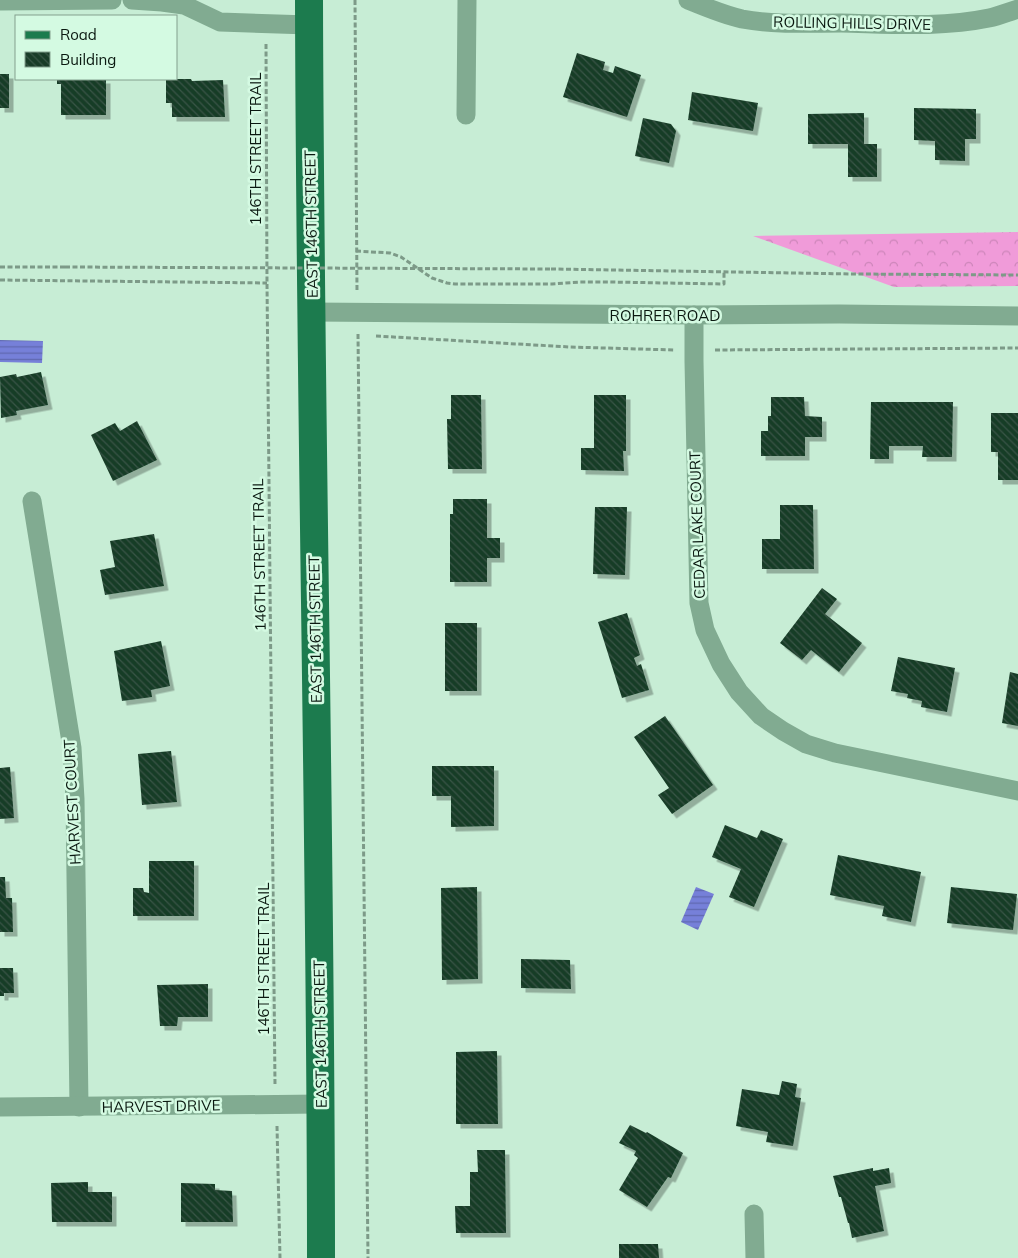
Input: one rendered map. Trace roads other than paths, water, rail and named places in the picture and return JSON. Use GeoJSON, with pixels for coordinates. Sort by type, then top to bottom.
{"type":"FeatureCollection","features":[{"type":"Feature","properties":{"kind":"main road","name":"EAST 146TH STREET"},"geometry":{"type":"LineString","coordinates":[[309,13],[321,1258]]}},
{"type":"Feature","properties":{"kind":"street"},"geometry":{"type":"LineString","coordinates":[[0,1],[112,0]]}},
{"type":"Feature","properties":{"kind":"street"},"geometry":{"type":"LineString","coordinates":[[132,0],[184,5],[220,22],[309,13]]}},
{"type":"Feature","properties":{"kind":"street"},"geometry":{"type":"LineString","coordinates":[[184,5],[204,0]]}},
{"type":"Feature","properties":{"kind":"street"},"geometry":{"type":"LineString","coordinates":[[466,115],[467,0]]}},
{"type":"Feature","properties":{"kind":"street","name":"ROLLING HILLS DRIVE"},"geometry":{"type":"LineString","coordinates":[[688,0],[742,19],[793,23],[940,24],[979,20],[1018,9]]}},
{"type":"Feature","properties":{"kind":"street","name":"ROHRER ROAD"},"geometry":{"type":"LineString","coordinates":[[312,312],[1018,316]]}},
{"type":"Feature","properties":{"kind":"street","name":"CEDAR LAKE COURT"},"geometry":{"type":"LineString","coordinates":[[694,315],[698,603],[705,630],[721,664],[739,692],[761,716],[806,744],[835,753],[1018,791]]}},
{"type":"Feature","properties":{"kind":"street","name":"HARVEST COURT"},"geometry":{"type":"LineString","coordinates":[[32,501],[72,748],[75,799],[79,1106]]}},
{"type":"Feature","properties":{"kind":"street","name":"HARVEST DRIVE"},"geometry":{"type":"LineString","coordinates":[[0,1107],[321,1104]]}},
{"type":"Feature","properties":{"kind":"street"},"geometry":{"type":"LineString","coordinates":[[754,1214],[755,1258]]}},
{"type":"Feature","properties":{"kind":"water"},"geometry":{"type":"Polygon","coordinates":[[[0,340],[43,341],[42,363],[0,362],[0,340]]]}},
{"type":"Feature","properties":{"kind":"water"},"geometry":{"type":"Polygon","coordinates":[[[696,887],[714,894],[698,930],[681,922],[696,887]]]}}]}
